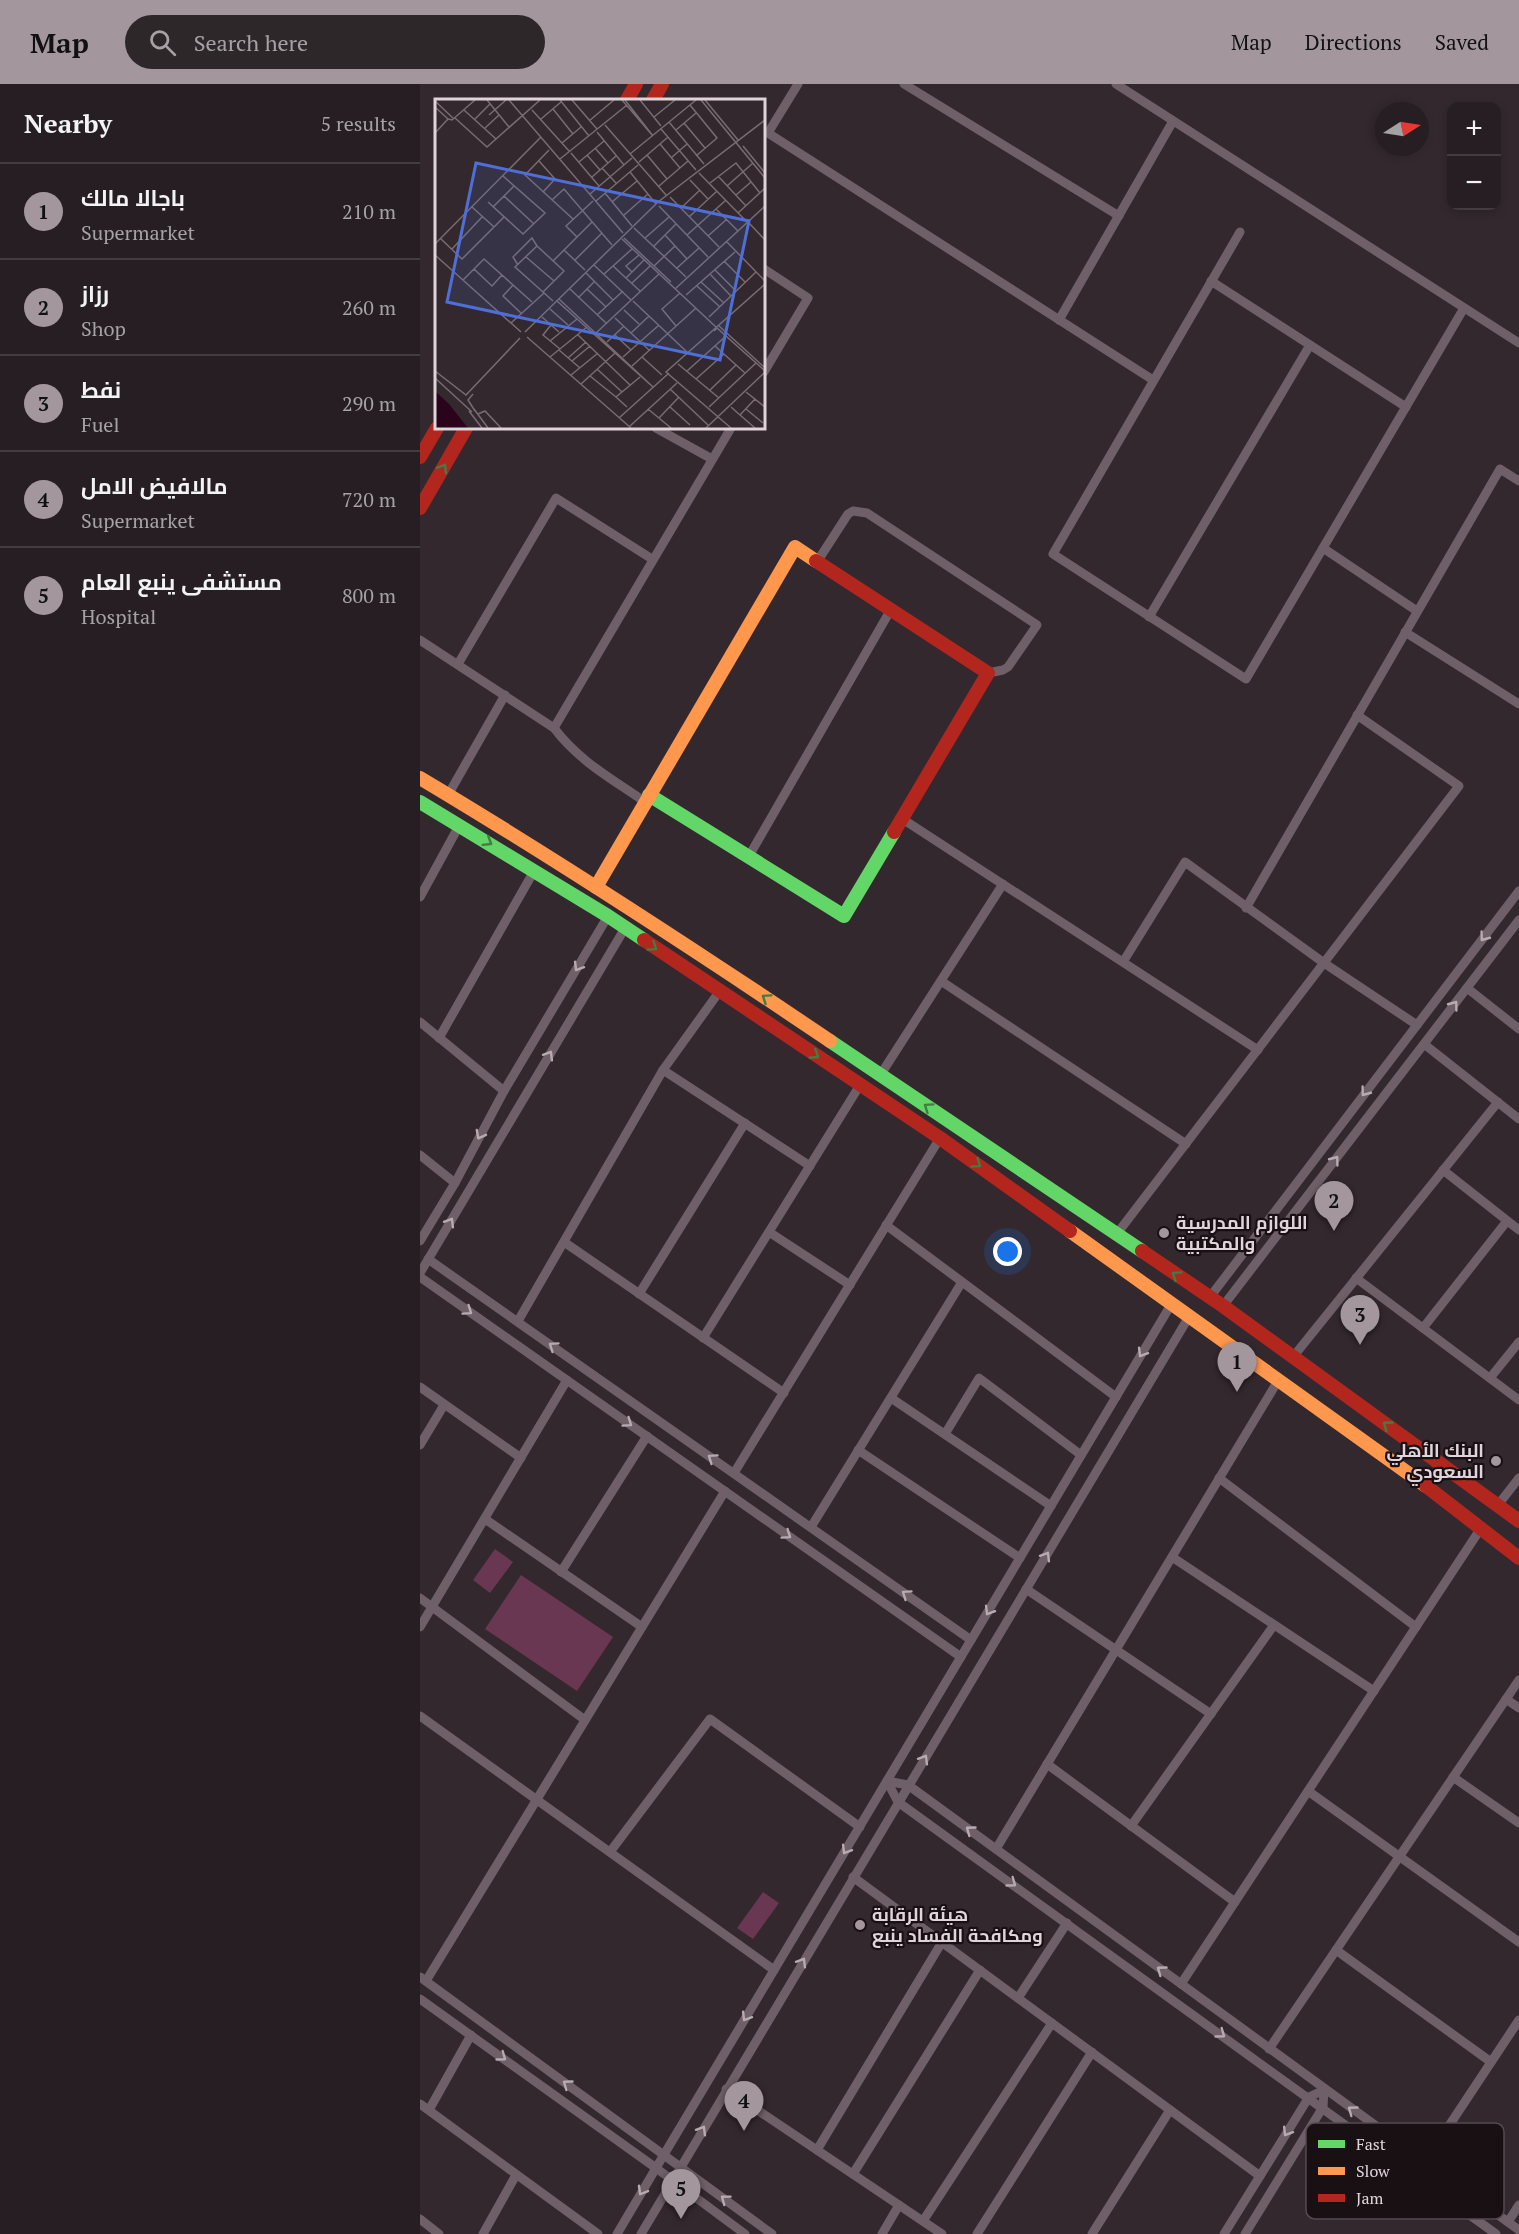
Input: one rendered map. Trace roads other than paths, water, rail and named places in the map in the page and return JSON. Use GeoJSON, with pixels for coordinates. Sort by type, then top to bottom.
{"type":"FeatureCollection","features":[{"type":"Feature","properties":{"kind":"main road"},"geometry":{"type":"LineString","coordinates":[[628,99],[636,84]]}},
{"type":"Feature","properties":{"kind":"main road"},"geometry":{"type":"LineString","coordinates":[[654,99],[662,84]]}},
{"type":"Feature","properties":{"kind":"main road"},"geometry":{"type":"LineString","coordinates":[[420,457],[436,429]]}},
{"type":"Feature","properties":{"kind":"main road"},"geometry":{"type":"LineString","coordinates":[[420,508],[465,429]]}},
{"type":"Feature","properties":{"kind":"main road"},"geometry":{"type":"LineString","coordinates":[[596,887],[647,798],[795,547],[988,673],[844,916],[748,856],[647,798]]}},
{"type":"Feature","properties":{"kind":"main road"},"geometry":{"type":"LineString","coordinates":[[420,778],[596,887],[881,1074],[1223,1306],[1519,1521]]}},
{"type":"Feature","properties":{"kind":"main road"},"geometry":{"type":"LineString","coordinates":[[420,802],[460,824],[608,916],[940,1138],[1442,1497],[1519,1558]]}},
{"type":"Feature","properties":{"kind":"street"},"geometry":{"type":"LineString","coordinates":[[798,84],[768,133],[1153,380]]}},
{"type":"Feature","properties":{"kind":"street"},"geometry":{"type":"LineString","coordinates":[[904,84],[1119,216]]}},
{"type":"Feature","properties":{"kind":"street"},"geometry":{"type":"LineString","coordinates":[[1116,84],[1519,344]]}},
{"type":"Feature","properties":{"kind":"street"},"geometry":{"type":"LineString","coordinates":[[1059,320],[1173,121]]}},
{"type":"Feature","properties":{"kind":"street"},"geometry":{"type":"LineString","coordinates":[[1240,232],[1053,554],[1246,679],[1464,308]]}},
{"type":"Feature","properties":{"kind":"street"},"geometry":{"type":"LineString","coordinates":[[765,270],[807,298],[765,370]]}},
{"type":"Feature","properties":{"kind":"street"},"geometry":{"type":"LineString","coordinates":[[1211,281],[1406,407]]}},
{"type":"Feature","properties":{"kind":"street"},"geometry":{"type":"LineString","coordinates":[[1149,617],[1310,345]]}},
{"type":"Feature","properties":{"kind":"street"},"geometry":{"type":"LineString","coordinates":[[658,429],[712,459]]}},
{"type":"Feature","properties":{"kind":"street"},"geometry":{"type":"LineString","coordinates":[[555,728],[652,559],[730,429]]}},
{"type":"Feature","properties":{"kind":"street"},"geometry":{"type":"LineString","coordinates":[[1246,908],[1500,469],[1519,481]]}},
{"type":"Feature","properties":{"kind":"street"},"geometry":{"type":"LineString","coordinates":[[458,663],[556,498],[652,559]]}},
{"type":"Feature","properties":{"kind":"street"},"geometry":{"type":"LineString","coordinates":[[817,562],[848,514],[853,511],[867,513],[1037,625],[1008,667],[988,673]]}},
{"type":"Feature","properties":{"kind":"street"},"geometry":{"type":"LineString","coordinates":[[1323,548],[1417,611]]}},
{"type":"Feature","properties":{"kind":"street"},"geometry":{"type":"LineString","coordinates":[[748,856],[890,610]]}},
{"type":"Feature","properties":{"kind":"street"},"geometry":{"type":"LineString","coordinates":[[1405,632],[1519,704]]}},
{"type":"Feature","properties":{"kind":"street"},"geometry":{"type":"LineString","coordinates":[[420,640],[555,728],[569,747],[583,759],[647,798]]}},
{"type":"Feature","properties":{"kind":"street"},"geometry":{"type":"LineString","coordinates":[[448,795],[505,695]]}},
{"type":"Feature","properties":{"kind":"street"},"geometry":{"type":"LineString","coordinates":[[1116,1235],[1459,786],[1357,715]]}},
{"type":"Feature","properties":{"kind":"street"},"geometry":{"type":"LineString","coordinates":[[901,818],[1258,1050]]}},
{"type":"Feature","properties":{"kind":"street"},"geometry":{"type":"LineString","coordinates":[[420,897],[460,824]]}},
{"type":"Feature","properties":{"kind":"street"},"geometry":{"type":"LineString","coordinates":[[1123,962],[1185,862],[1324,963],[1417,1025]]}},
{"type":"Feature","properties":{"kind":"street"},"geometry":{"type":"LineString","coordinates":[[439,1038],[534,871]]}},
{"type":"Feature","properties":{"kind":"street"},"geometry":{"type":"LineString","coordinates":[[881,1074],[1003,884]]}},
{"type":"Feature","properties":{"kind":"street"},"geometry":{"type":"LineString","coordinates":[[1209,1297],[1519,891]]}},
{"type":"Feature","properties":{"kind":"street"},"geometry":{"type":"LineString","coordinates":[[420,1241],[455,1183],[504,1091],[608,916]]}},
{"type":"Feature","properties":{"kind":"street"},"geometry":{"type":"LineString","coordinates":[[1223,1306],[1519,920]]}},
{"type":"Feature","properties":{"kind":"street"},"geometry":{"type":"LineString","coordinates":[[625,928],[420,1275],[961,1657]]}},
{"type":"Feature","properties":{"kind":"street"},"geometry":{"type":"LineString","coordinates":[[941,981],[1186,1144]]}},
{"type":"Feature","properties":{"kind":"street"},"geometry":{"type":"LineString","coordinates":[[1467,988],[1519,1029]]}},
{"type":"Feature","properties":{"kind":"street"},"geometry":{"type":"LineString","coordinates":[[518,1321],[663,1070],[719,992]]}},
{"type":"Feature","properties":{"kind":"street"},"geometry":{"type":"LineString","coordinates":[[420,1022],[504,1091]]}},
{"type":"Feature","properties":{"kind":"street"},"geometry":{"type":"LineString","coordinates":[[1424,1044],[1519,1119]]}},
{"type":"Feature","properties":{"kind":"street"},"geometry":{"type":"LineString","coordinates":[[663,1070],[810,1166]]}},
{"type":"Feature","properties":{"kind":"street"},"geometry":{"type":"LineString","coordinates":[[703,1338],[860,1085]]}},
{"type":"Feature","properties":{"kind":"street"},"geometry":{"type":"LineString","coordinates":[[1293,1357],[1498,1102]]}},
{"type":"Feature","properties":{"kind":"street"},"geometry":{"type":"LineString","coordinates":[[639,1294],[745,1123]]}},
{"type":"Feature","properties":{"kind":"street"},"geometry":{"type":"LineString","coordinates":[[734,1473],[940,1138]]}},
{"type":"Feature","properties":{"kind":"street"},"geometry":{"type":"LineString","coordinates":[[420,1155],[455,1183]]}},
{"type":"Feature","properties":{"kind":"street"},"geometry":{"type":"LineString","coordinates":[[1443,1170],[1519,1230]]}},
{"type":"Feature","properties":{"kind":"street"},"geometry":{"type":"LineString","coordinates":[[1423,1328],[1507,1221]]}},
{"type":"Feature","properties":{"kind":"street"},"geometry":{"type":"LineString","coordinates":[[886,1225],[1116,1397]]}},
{"type":"Feature","properties":{"kind":"street"},"geometry":{"type":"LineString","coordinates":[[769,1232],[850,1285]]}},
{"type":"Feature","properties":{"kind":"street"},"geometry":{"type":"LineString","coordinates":[[564,1242],[783,1393]]}},
{"type":"Feature","properties":{"kind":"street"},"geometry":{"type":"LineString","coordinates":[[428,1258],[971,1640]]}},
{"type":"Feature","properties":{"kind":"street"},"geometry":{"type":"LineString","coordinates":[[1356,1278],[1519,1400]]}},
{"type":"Feature","properties":{"kind":"street"},"geometry":{"type":"LineString","coordinates":[[811,1527],[962,1282]]}},
{"type":"Feature","properties":{"kind":"street"},"geometry":{"type":"LineString","coordinates":[[617,2234],[1173,1303]]}},
{"type":"Feature","properties":{"kind":"street"},"geometry":{"type":"LineString","coordinates":[[641,2234],[1190,1315]]}},
{"type":"Feature","properties":{"kind":"street"},"geometry":{"type":"LineString","coordinates":[[1490,1378],[1519,1342]]}},
{"type":"Feature","properties":{"kind":"street"},"geometry":{"type":"LineString","coordinates":[[945,1434],[979,1378],[1082,1455]]}},
{"type":"Feature","properties":{"kind":"street"},"geometry":{"type":"LineString","coordinates":[[996,1849],[1279,1379]]}},
{"type":"Feature","properties":{"kind":"street"},"geometry":{"type":"LineString","coordinates":[[420,1627],[567,1380]]}},
{"type":"Feature","properties":{"kind":"street"},"geometry":{"type":"LineString","coordinates":[[420,1387],[521,1458]]}},
{"type":"Feature","properties":{"kind":"street"},"geometry":{"type":"LineString","coordinates":[[604,1406],[616,1390]]}},
{"type":"Feature","properties":{"kind":"street"},"geometry":{"type":"LineString","coordinates":[[891,1398],[1051,1506]]}},
{"type":"Feature","properties":{"kind":"street"},"geometry":{"type":"LineString","coordinates":[[420,1445],[444,1404]]}},
{"type":"Feature","properties":{"kind":"street"},"geometry":{"type":"LineString","coordinates":[[561,1572],[647,1436]]}},
{"type":"Feature","properties":{"kind":"street"},"geometry":{"type":"LineString","coordinates":[[858,1450],[1020,1558]]}},
{"type":"Feature","properties":{"kind":"street"},"geometry":{"type":"LineString","coordinates":[[1219,1478],[1416,1627]]}},
{"type":"Feature","properties":{"kind":"street"},"geometry":{"type":"LineString","coordinates":[[1498,1505],[1519,1478]]}},
{"type":"Feature","properties":{"kind":"street"},"geometry":{"type":"LineString","coordinates":[[725,1491],[537,1800],[423,1979],[772,2234]]}},
{"type":"Feature","properties":{"kind":"street"},"geometry":{"type":"LineString","coordinates":[[484,1519],[642,1627]]}},
{"type":"Feature","properties":{"kind":"street"},"geometry":{"type":"LineString","coordinates":[[1181,1984],[1481,1528]]}},
{"type":"Feature","properties":{"kind":"street"},"geometry":{"type":"LineString","coordinates":[[1172,1557],[1374,1691]]}},
{"type":"Feature","properties":{"kind":"street"},"geometry":{"type":"LineString","coordinates":[[1026,1589],[1210,1714]]}},
{"type":"Feature","properties":{"kind":"street"},"geometry":{"type":"LineString","coordinates":[[420,1598],[585,1720]]}},
{"type":"Feature","properties":{"kind":"street"},"geometry":{"type":"LineString","coordinates":[[1131,1826],[1274,1625]]}},
{"type":"Feature","properties":{"kind":"street"},"geometry":{"type":"LineString","coordinates":[[1269,2049],[1519,1680]]}},
{"type":"Feature","properties":{"kind":"street"},"geometry":{"type":"LineString","coordinates":[[1506,1699],[1519,1708]]}},
{"type":"Feature","properties":{"kind":"street"},"geometry":{"type":"LineString","coordinates":[[420,1716],[774,1970]]}},
{"type":"Feature","properties":{"kind":"street"},"geometry":{"type":"LineString","coordinates":[[610,1852],[710,1719],[860,1827]]}},
{"type":"Feature","properties":{"kind":"street"},"geometry":{"type":"LineString","coordinates":[[1047,1764],[1235,1902]]}},
{"type":"Feature","properties":{"kind":"street"},"geometry":{"type":"LineString","coordinates":[[1453,1778],[1519,1823]]}},
{"type":"Feature","properties":{"kind":"street"},"geometry":{"type":"LineString","coordinates":[[887,1781],[908,1785],[1370,2123]]}},
{"type":"Feature","properties":{"kind":"street"},"geometry":{"type":"LineString","coordinates":[[887,1781],[898,1802],[1345,2123]]}},
{"type":"Feature","properties":{"kind":"street"},"geometry":{"type":"LineString","coordinates":[[1308,1791],[1519,1942]]}},
{"type":"Feature","properties":{"kind":"street"},"geometry":{"type":"LineString","coordinates":[[853,1877],[1260,2176]]}},
{"type":"Feature","properties":{"kind":"street"},"geometry":{"type":"LineString","coordinates":[[1018,1998],[1067,1923]]}},
{"type":"Feature","properties":{"kind":"street"},"geometry":{"type":"LineString","coordinates":[[817,2150],[942,1942]]}},
{"type":"Feature","properties":{"kind":"street"},"geometry":{"type":"LineString","coordinates":[[1336,1950],[1491,2062]]}},
{"type":"Feature","properties":{"kind":"street"},"geometry":{"type":"LineString","coordinates":[[853,2174],[980,1970]]}},
{"type":"Feature","properties":{"kind":"street"},"geometry":{"type":"LineString","coordinates":[[420,1999],[745,2234]]}},
{"type":"Feature","properties":{"kind":"street"},"geometry":{"type":"LineString","coordinates":[[1451,2123],[1519,2020]]}},
{"type":"Feature","properties":{"kind":"street"},"geometry":{"type":"LineString","coordinates":[[923,2221],[1052,2023]]}},
{"type":"Feature","properties":{"kind":"street"},"geometry":{"type":"LineString","coordinates":[[429,2110],[471,2035]]}},
{"type":"Feature","properties":{"kind":"street"},"geometry":{"type":"LineString","coordinates":[[977,2234],[1092,2052]]}},
{"type":"Feature","properties":{"kind":"street"},"geometry":{"type":"LineString","coordinates":[[726,2089],[942,2234]]}},
{"type":"Feature","properties":{"kind":"street"},"geometry":{"type":"LineString","coordinates":[[1224,2234],[1309,2097],[1324,2090]]}},
{"type":"Feature","properties":{"kind":"street"},"geometry":{"type":"LineString","coordinates":[[1313,2123],[1323,2107],[1324,2090]]}},
{"type":"Feature","properties":{"kind":"street"},"geometry":{"type":"LineString","coordinates":[[420,2104],[598,2234]]}},
{"type":"Feature","properties":{"kind":"street"},"geometry":{"type":"LineString","coordinates":[[1092,2234],[1170,2110]]}},
{"type":"Feature","properties":{"kind":"street"},"geometry":{"type":"LineString","coordinates":[[1245,2234],[1306,2135]]}},
{"type":"Feature","properties":{"kind":"street"},"geometry":{"type":"LineString","coordinates":[[483,2234],[516,2175]]}},
{"type":"Feature","properties":{"kind":"street"},"geometry":{"type":"LineString","coordinates":[[882,2234],[899,2205]]}},
{"type":"Feature","properties":{"kind":"street"},"geometry":{"type":"LineString","coordinates":[[1508,2222],[1519,2205]]}},
{"type":"Feature","properties":{"kind":"street"},"geometry":{"type":"LineString","coordinates":[[1476,2219],[1497,2234]]}},
{"type":"Feature","properties":{"kind":"street"},"geometry":{"type":"LineString","coordinates":[[1504,2219],[1519,2230]]}},
{"type":"Feature","properties":{"kind":"street"},"geometry":{"type":"LineString","coordinates":[[420,2220],[439,2234]]}},
{"type":"Feature","properties":{"kind":"place","name":"رزاز"},"geometry":{"type":"Point","coordinates":[1334,1231]}},
{"type":"Feature","properties":{"kind":"place","name":"اللوازم المدرسية والمكتبية"},"geometry":{"type":"Point","coordinates":[1164,1233]}},
{"type":"Feature","properties":{"kind":"place","name":"نفط"},"geometry":{"type":"Point","coordinates":[1360,1345]}},
{"type":"Feature","properties":{"kind":"place","name":"باجالا مالك"},"geometry":{"type":"Point","coordinates":[1237,1392]}},
{"type":"Feature","properties":{"kind":"place","name":"البنك الأهلي السعودي"},"geometry":{"type":"Point","coordinates":[1496,1461]}},
{"type":"Feature","properties":{"kind":"place","name":"هيئة الرقابة ومكافحة الفساد ينبع"},"geometry":{"type":"Point","coordinates":[860,1925]}},
{"type":"Feature","properties":{"kind":"place","name":"مالافيض الامل"},"geometry":{"type":"Point","coordinates":[744,2131]}},
{"type":"Feature","properties":{"kind":"place","name":"مستشفى ينبع العام"},"geometry":{"type":"Point","coordinates":[681,2219]}}]}
